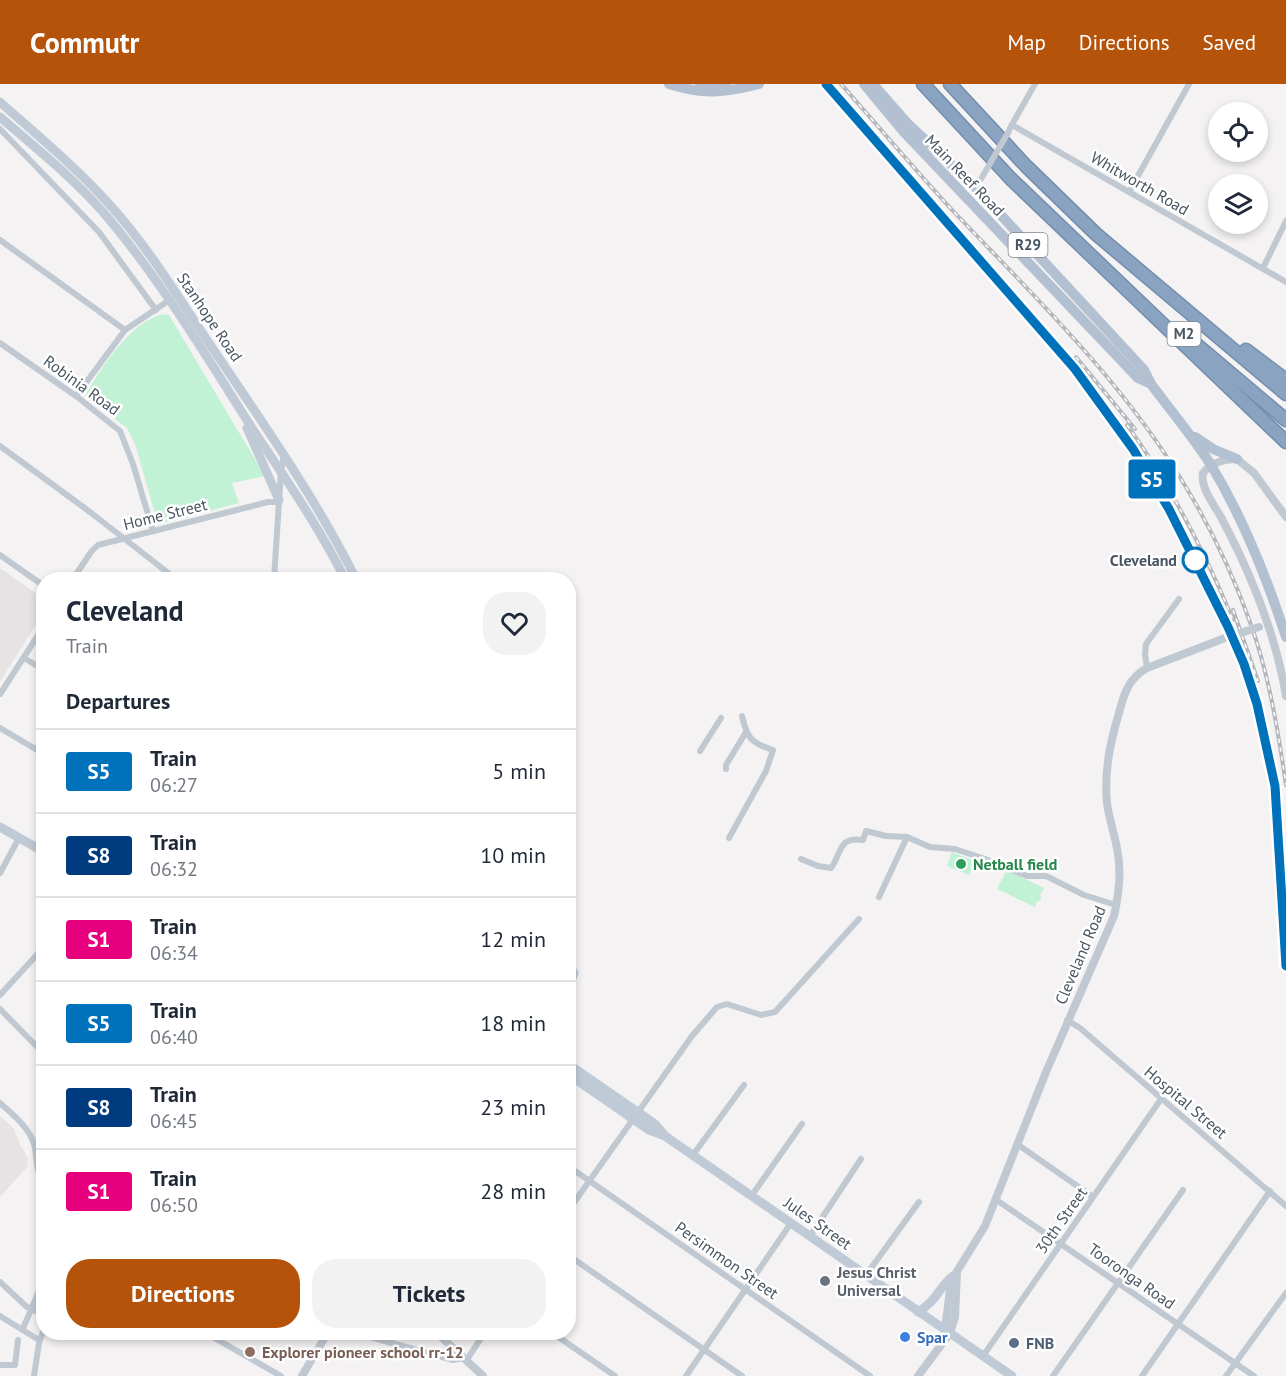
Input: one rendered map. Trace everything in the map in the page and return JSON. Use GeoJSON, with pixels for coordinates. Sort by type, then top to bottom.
{"type":"FeatureCollection","features":[{"type":"Feature","properties":{"kind":"highway","name":"M2"},"geometry":{"type":"LineString","coordinates":[[923,84],[1011,179],[1083,247],[1286,420]]}},
{"type":"Feature","properties":{"kind":"highway","name":"M2"},"geometry":{"type":"LineString","coordinates":[[950,84],[1026,166],[1096,234],[1286,394]]}},
{"type":"Feature","properties":{"kind":"highway"},"geometry":{"type":"LineString","coordinates":[[1083,247],[1286,442]]}},
{"type":"Feature","properties":{"kind":"highway"},"geometry":{"type":"LineString","coordinates":[[1137,268],[1286,380]]}},
{"type":"Feature","properties":{"kind":"main road"},"geometry":{"type":"LineString","coordinates":[[669,84],[687,90],[717,93],[759,84]]}},
{"type":"Feature","properties":{"kind":"main road"},"geometry":{"type":"LineString","coordinates":[[691,84],[703,86],[726,84]]}},
{"type":"Feature","properties":{"kind":"main road","name":"Main Reef Road"},"geometry":{"type":"LineString","coordinates":[[864,84],[894,114],[966,197],[1138,378],[1151,384]]}},
{"type":"Feature","properties":{"kind":"main road","name":"Main Reef Road"},"geometry":{"type":"LineString","coordinates":[[873,84],[894,114],[978,183],[1144,370],[1151,384],[1211,465],[1230,500],[1252,547],[1286,637]]}},
{"type":"Feature","properties":{"kind":"main road","name":"Stanhope Road"},"geometry":{"type":"LineString","coordinates":[[0,102],[85,178],[144,247],[284,455],[335,536],[353,572]]}},
{"type":"Feature","properties":{"kind":"main road","name":"Stanhope Road"},"geometry":{"type":"LineString","coordinates":[[0,117],[45,156],[102,212],[168,301],[233,398],[316,525],[341,572]]}},
{"type":"Feature","properties":{"kind":"main road"},"geometry":{"type":"LineString","coordinates":[[102,212],[110,205]]}},
{"type":"Feature","properties":{"kind":"main road"},"geometry":{"type":"LineString","coordinates":[[233,398],[279,501],[293,501],[302,504]]}},
{"type":"Feature","properties":{"kind":"main road"},"geometry":{"type":"LineString","coordinates":[[1185,430],[1206,445],[1237,459]]}},
{"type":"Feature","properties":{"kind":"main road"},"geometry":{"type":"LineString","coordinates":[[0,827],[36,848]]}},
{"type":"Feature","properties":{"kind":"main road","name":"Jules Street"},"geometry":{"type":"LineString","coordinates":[[576,1070],[636,1115],[654,1132],[665,1136],[752,1195],[946,1333],[1012,1376]]}},
{"type":"Feature","properties":{"kind":"main road","name":"Jules Street"},"geometry":{"type":"LineString","coordinates":[[576,1079],[636,1115]]}},
{"type":"Feature","properties":{"kind":"main road"},"geometry":{"type":"LineString","coordinates":[[918,1312],[934,1301],[945,1283],[955,1274]]}},
{"type":"Feature","properties":{"kind":"street"},"geometry":{"type":"LineString","coordinates":[[966,197],[978,183],[1035,84]]}},
{"type":"Feature","properties":{"kind":"street"},"geometry":{"type":"LineString","coordinates":[[1129,192],[1189,84]]}},
{"type":"Feature","properties":{"kind":"street","name":"Whitworth Road"},"geometry":{"type":"LineString","coordinates":[[1010,128],[1129,192],[1286,282]]}},
{"type":"Feature","properties":{"kind":"street"},"geometry":{"type":"LineString","coordinates":[[0,129],[99,232],[156,310]]}},
{"type":"Feature","properties":{"kind":"street"},"geometry":{"type":"LineString","coordinates":[[37,166],[45,156]]}},
{"type":"Feature","properties":{"kind":"street"},"geometry":{"type":"LineString","coordinates":[[1263,268],[1286,221]]}},
{"type":"Feature","properties":{"kind":"street"},"geometry":{"type":"LineString","coordinates":[[0,240],[125,330]]}},
{"type":"Feature","properties":{"kind":"street"},"geometry":{"type":"LineString","coordinates":[[76,396],[125,330],[177,295]]}},
{"type":"Feature","properties":{"kind":"street","name":"Robinia Road"},"geometry":{"type":"LineString","coordinates":[[0,343],[76,396],[120,431],[133,464],[153,531]]}},
{"type":"Feature","properties":{"kind":"street"},"geometry":{"type":"LineString","coordinates":[[0,446],[167,572]]}},
{"type":"Feature","properties":{"kind":"street"},"geometry":{"type":"LineString","coordinates":[[274,572],[284,455]]}},
{"type":"Feature","properties":{"kind":"street"},"geometry":{"type":"LineString","coordinates":[[1286,518],[1254,473],[1237,459],[1211,465],[1203,473],[1204,485],[1237,549],[1263,625],[1279,660],[1286,696]]}},
{"type":"Feature","properties":{"kind":"street","name":"Home Street"},"geometry":{"type":"LineString","coordinates":[[78,572],[98,545],[279,501]]}},
{"type":"Feature","properties":{"kind":"street"},"geometry":{"type":"LineString","coordinates":[[0,555],[36,580]]}},
{"type":"Feature","properties":{"kind":"street"},"geometry":{"type":"LineString","coordinates":[[1147,668],[1146,644],[1179,599]]}},
{"type":"Feature","properties":{"kind":"street","name":"Cleveland Road"},"geometry":{"type":"LineString","coordinates":[[955,1274],[980,1235],[1067,1020],[1105,937],[1116,905],[1120,866],[1107,802],[1107,766],[1126,688],[1147,668],[1263,625]]}},
{"type":"Feature","properties":{"kind":"street"},"geometry":{"type":"LineString","coordinates":[[0,694],[36,639]]}},
{"type":"Feature","properties":{"kind":"street"},"geometry":{"type":"LineString","coordinates":[[24,658],[36,665]]}},
{"type":"Feature","properties":{"kind":"street"},"geometry":{"type":"LineString","coordinates":[[729,838],[766,771],[772,750],[749,739],[742,716]]}},
{"type":"Feature","properties":{"kind":"street"},"geometry":{"type":"LineString","coordinates":[[700,750],[721,718]]}},
{"type":"Feature","properties":{"kind":"street"},"geometry":{"type":"LineString","coordinates":[[0,728],[36,749]]}},
{"type":"Feature","properties":{"kind":"street"},"geometry":{"type":"LineString","coordinates":[[726,769],[746,732]]}},
{"type":"Feature","properties":{"kind":"street"},"geometry":{"type":"LineString","coordinates":[[801,859],[818,866],[831,868],[842,845],[855,839],[863,840],[866,831],[886,836],[907,837],[930,847],[955,849],[1027,876],[1046,876],[1084,896],[1116,905]]}},
{"type":"Feature","properties":{"kind":"street"},"geometry":{"type":"LineString","coordinates":[[879,897],[907,837]]}},
{"type":"Feature","properties":{"kind":"street"},"geometry":{"type":"LineString","coordinates":[[0,873],[19,838]]}},
{"type":"Feature","properties":{"kind":"street"},"geometry":{"type":"LineString","coordinates":[[576,1199],[692,1036],[717,1007],[727,1004],[761,1016],[775,1012],[859,919]]}},
{"type":"Feature","properties":{"kind":"street"},"geometry":{"type":"LineString","coordinates":[[0,995],[36,956]]}},
{"type":"Feature","properties":{"kind":"street"},"geometry":{"type":"LineString","coordinates":[[0,1009],[36,1046]]}},
{"type":"Feature","properties":{"kind":"street","name":"Hospital Street"},"geometry":{"type":"LineString","coordinates":[[1067,1020],[1080,1028],[1286,1206]]}},
{"type":"Feature","properties":{"kind":"street"},"geometry":{"type":"LineString","coordinates":[[693,1155],[744,1085]]}},
{"type":"Feature","properties":{"kind":"street","name":"30th Street"},"geometry":{"type":"LineString","coordinates":[[983,1356],[1161,1099]]}},
{"type":"Feature","properties":{"kind":"street"},"geometry":{"type":"LineString","coordinates":[[0,1103],[29,1133],[36,1154]]}},
{"type":"Feature","properties":{"kind":"street"},"geometry":{"type":"LineString","coordinates":[[752,1195],[802,1124]]}},
{"type":"Feature","properties":{"kind":"street"},"geometry":{"type":"LineString","coordinates":[[1017,1144],[1093,1197]]}},
{"type":"Feature","properties":{"kind":"street"},"geometry":{"type":"LineString","coordinates":[[810,1236],[861,1159]]}},
{"type":"Feature","properties":{"kind":"street","name":"Persimmon Street"},"geometry":{"type":"LineString","coordinates":[[576,1171],[870,1376]]}},
{"type":"Feature","properties":{"kind":"street"},"geometry":{"type":"LineString","coordinates":[[1053,1376],[1183,1190]]}},
{"type":"Feature","properties":{"kind":"street"},"geometry":{"type":"LineString","coordinates":[[1142,1376],[1270,1191]]}},
{"type":"Feature","properties":{"kind":"street","name":"Tooronga Road"},"geometry":{"type":"LineString","coordinates":[[995,1199],[1254,1376]]}},
{"type":"Feature","properties":{"kind":"street"},"geometry":{"type":"LineString","coordinates":[[866,1275],[919,1202]]}},
{"type":"Feature","properties":{"kind":"street"},"geometry":{"type":"LineString","coordinates":[[686,1376],[791,1223]]}},
{"type":"Feature","properties":{"kind":"street"},"geometry":{"type":"LineString","coordinates":[[576,1261],[742,1376]]}},
{"type":"Feature","properties":{"kind":"street"},"geometry":{"type":"LineString","coordinates":[[918,1376],[946,1333],[949,1287],[955,1274]]}},
{"type":"Feature","properties":{"kind":"street"},"geometry":{"type":"LineString","coordinates":[[0,1282],[36,1311]]}},
{"type":"Feature","properties":{"kind":"street"},"geometry":{"type":"LineString","coordinates":[[1226,1376],[1286,1293]]}},
{"type":"Feature","properties":{"kind":"street"},"geometry":{"type":"LineString","coordinates":[[24,1326],[36,1298]]}},
{"type":"Feature","properties":{"kind":"street"},"geometry":{"type":"LineString","coordinates":[[0,1316],[36,1338]]}},
{"type":"Feature","properties":{"kind":"street"},"geometry":{"type":"LineString","coordinates":[[0,1367],[15,1365],[18,1340]]}},
{"type":"Feature","properties":{"kind":"street"},"geometry":{"type":"LineString","coordinates":[[34,1376],[39,1340]]}},
{"type":"Feature","properties":{"kind":"street"},"geometry":{"type":"LineString","coordinates":[[218,1340],[281,1376]]}},
{"type":"Feature","properties":{"kind":"street"},"geometry":{"type":"LineString","coordinates":[[302,1376],[322,1340]]}},
{"type":"Feature","properties":{"kind":"street"},"geometry":{"type":"LineString","coordinates":[[380,1340],[453,1360],[464,1359],[479,1340]]}},
{"type":"Feature","properties":{"kind":"street"},"geometry":{"type":"LineString","coordinates":[[444,1340],[483,1376]]}},
{"type":"Feature","properties":{"kind":"street"},"geometry":{"type":"LineString","coordinates":[[563,1340],[615,1376]]}},
{"type":"Feature","properties":{"kind":"shaded area"},"geometry":{"type":"Polygon","coordinates":[[[0,568],[36,593],[36,624],[0,682],[0,568]]]}},
{"type":"Feature","properties":{"kind":"shaded area"},"geometry":{"type":"Polygon","coordinates":[[[0,1116],[14,1129],[28,1158],[27,1167],[0,1197],[0,1116]]]}},
{"type":"Feature","properties":{"kind":"green space"},"geometry":{"type":"Polygon","coordinates":[[[163,314],[169,315],[265,476],[232,483],[239,503],[158,524],[135,444],[127,428],[86,397],[86,394],[100,371],[128,336],[139,326],[163,314]]]}},
{"type":"Feature","properties":{"kind":"green space","name":"Netball field"},"geometry":{"type":"Polygon","coordinates":[[[952,852],[975,861],[969,875],[947,866],[952,852]]]}},
{"type":"Feature","properties":{"kind":"green space"},"geometry":{"type":"Polygon","coordinates":[[[1007,870],[1044,888],[1040,901],[1037,901],[1035,907],[997,889],[1007,870]]]}},
{"type":"Feature","properties":{"kind":"railway"},"geometry":{"type":"LineString","coordinates":[[826,84],[1075,369],[1133,449],[1175,520],[1244,664],[1262,725],[1275,786],[1286,966]]}},
{"type":"Feature","properties":{"kind":"railway"},"geometry":{"type":"LineString","coordinates":[[841,84],[940,197],[1043,305],[1100,369],[1127,402],[1176,471],[1217,544],[1250,622],[1268,682],[1286,785]]}},
{"type":"Feature","properties":{"kind":"railway"},"geometry":{"type":"LineString","coordinates":[[1076,357],[1135,429]]}},
{"type":"Feature","properties":{"kind":"railway"},"geometry":{"type":"LineString","coordinates":[[1127,425],[1158,471],[1186,519],[1233,620]]}},
{"type":"Feature","properties":{"kind":"railway"},"geometry":{"type":"LineString","coordinates":[[1233,610],[1258,681]]}},
{"type":"Feature","properties":{"kind":"train","name":"S5"},"geometry":{"type":"LineString","coordinates":[[826,84],[1075,369],[1133,449],[1169,509],[1228,627],[1244,664],[1257,704],[1275,786],[1286,966]]}},
{"type":"Feature","properties":{"kind":"place","name":"Cleveland"},"geometry":{"type":"Point","coordinates":[1195,560]}},
{"type":"Feature","properties":{"kind":"place","name":"Netball field"},"geometry":{"type":"Point","coordinates":[961,864]}},
{"type":"Feature","properties":{"kind":"place","name":"Jesus Christ Universal"},"geometry":{"type":"Point","coordinates":[825,1281]}},
{"type":"Feature","properties":{"kind":"place","name":"Spar"},"geometry":{"type":"Point","coordinates":[905,1337]}},
{"type":"Feature","properties":{"kind":"place","name":"FNB"},"geometry":{"type":"Point","coordinates":[1014,1343]}},
{"type":"Feature","properties":{"kind":"place","name":"Explorer pioneer school rr-12"},"geometry":{"type":"Point","coordinates":[250,1352]}}]}
